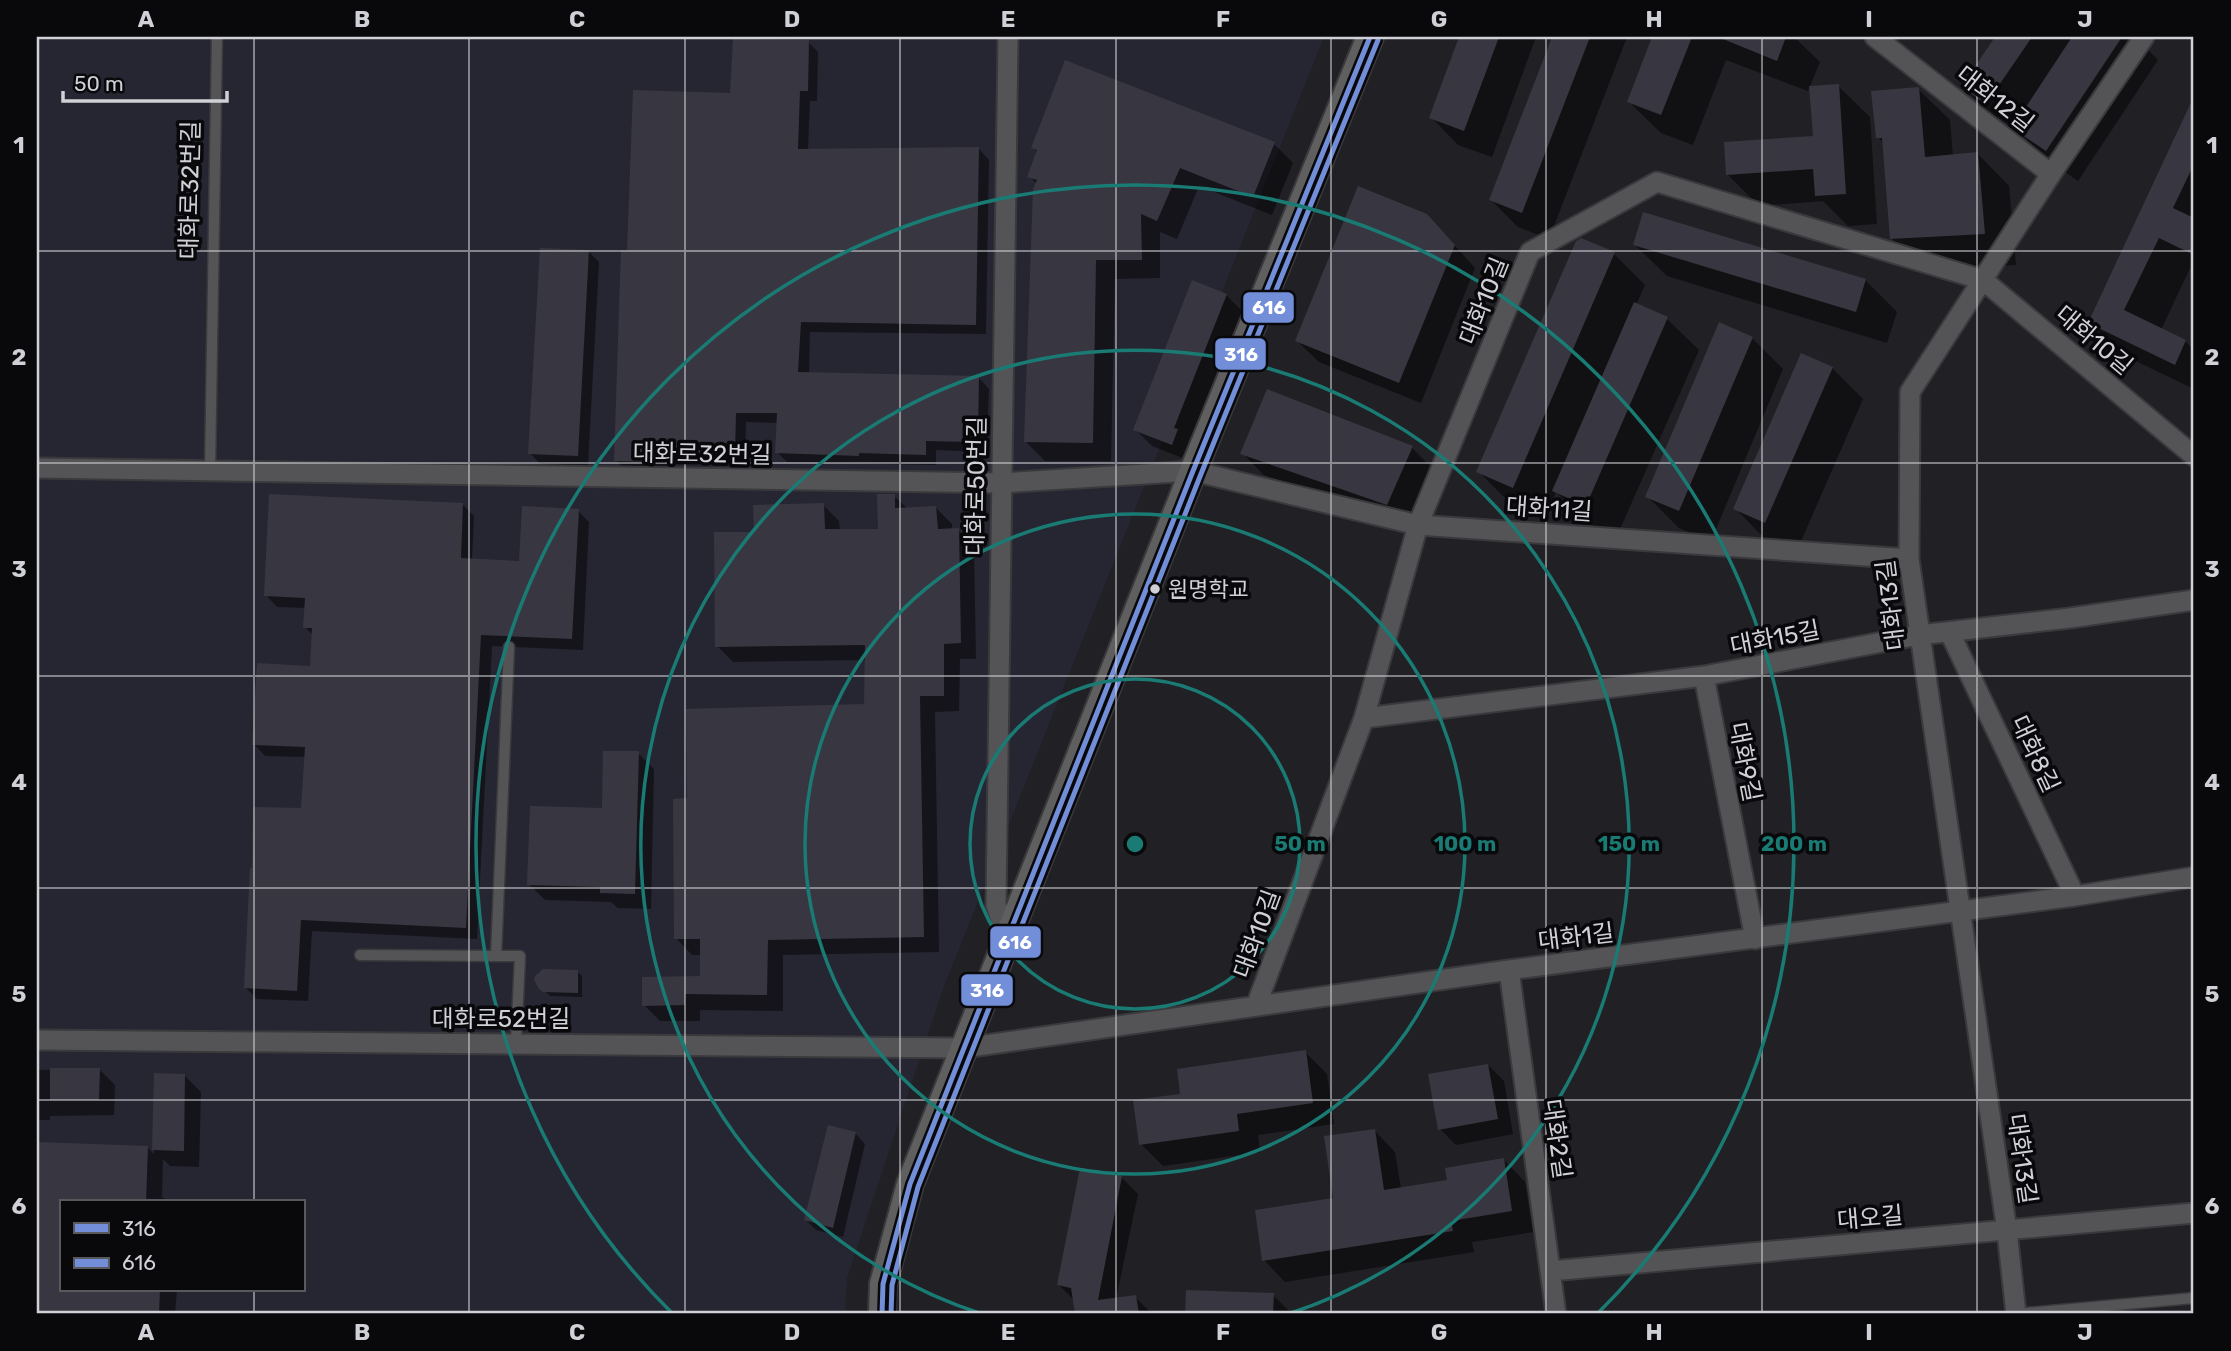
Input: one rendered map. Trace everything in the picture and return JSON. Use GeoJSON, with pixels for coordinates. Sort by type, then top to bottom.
{"type":"FeatureCollection","features":[{"type":"Feature","properties":{"kind":"main road"},"geometry":{"type":"LineString","coordinates":[[882,1314],[883,1283],[910,1184],[1193,471],[1370,37]]}},
{"type":"Feature","properties":{"kind":"street","name":"대화로50번길"},"geometry":{"type":"LineString","coordinates":[[1008,37],[996,905],[1001,920],[1010,933]]}},
{"type":"Feature","properties":{"kind":"street","name":"대화12길"},"geometry":{"type":"LineString","coordinates":[[1875,37],[2051,174]]}},
{"type":"Feature","properties":{"kind":"street","name":"대화13길"},"geometry":{"type":"LineString","coordinates":[[2016,1314],[2007,1231],[1909,559],[1910,392],[2051,174],[2144,37]]}},
{"type":"Feature","properties":{"kind":"street","name":"대화10길"},"geometry":{"type":"LineString","coordinates":[[1256,1006],[1364,718],[1418,525],[1530,252],[1657,182],[1983,280],[2194,456]]}},
{"type":"Feature","properties":{"kind":"street","name":"대화로32번길"},"geometry":{"type":"LineString","coordinates":[[37,468],[1001,483],[1193,471]]}},
{"type":"Feature","properties":{"kind":"street","name":"대화11길"},"geometry":{"type":"LineString","coordinates":[[1193,471],[1418,525],[1909,559]]}},
{"type":"Feature","properties":{"kind":"street","name":"대화15길"},"geometry":{"type":"LineString","coordinates":[[1364,718],[1704,676],[1919,635],[2194,600]]}},
{"type":"Feature","properties":{"kind":"street","name":"대화8길"},"geometry":{"type":"LineString","coordinates":[[1950,633],[2075,896]]}},
{"type":"Feature","properties":{"kind":"street","name":"대화9길"},"geometry":{"type":"LineString","coordinates":[[1704,676],[1755,939]]}},
{"type":"Feature","properties":{"kind":"street","name":"대화1길"},"geometry":{"type":"LineString","coordinates":[[964,1048],[1509,970],[2075,896],[2194,877]]}},
{"type":"Feature","properties":{"kind":"street","name":"대화2길"},"geometry":{"type":"LineString","coordinates":[[1509,970],[1556,1314]]}},
{"type":"Feature","properties":{"kind":"street","name":"대화로52번길"},"geometry":{"type":"LineString","coordinates":[[37,1040],[964,1048]]}},
{"type":"Feature","properties":{"kind":"street","name":"대오길"},"geometry":{"type":"LineString","coordinates":[[1551,1271],[2194,1213]]}},
{"type":"Feature","properties":{"kind":"lane","name":"대화로32번길"},"geometry":{"type":"LineString","coordinates":[[210,471],[217,37]]}},
{"type":"Feature","properties":{"kind":"lane"},"geometry":{"type":"LineString","coordinates":[[496,956],[509,647]]}},
{"type":"Feature","properties":{"kind":"lane"},"geometry":{"type":"LineString","coordinates":[[360,955],[520,956],[516,1043]]}},
{"type":"Feature","properties":{"kind":"lane"},"geometry":{"type":"LineString","coordinates":[[2016,1314],[2194,1298]]}},
{"type":"Feature","properties":{"kind":"shaded area"},"geometry":{"type":"Polygon","coordinates":[[[37,37],[1324,37],[943,989],[847,1278],[845,1314],[37,1314],[37,37]]]}},
{"type":"Feature","properties":{"kind":"building"},"geometry":{"type":"Polygon","coordinates":[[[1459,37],[1499,37],[1464,131],[1429,118],[1459,37]]]}},
{"type":"Feature","properties":{"kind":"building"},"geometry":{"type":"Polygon","coordinates":[[[1552,37],[1590,37],[1522,213],[1489,200],[1552,37]]]}},
{"type":"Feature","properties":{"kind":"building"},"geometry":{"type":"Polygon","coordinates":[[[1652,37],[1692,37],[1661,115],[1627,102],[1652,37]]]}},
{"type":"Feature","properties":{"kind":"building"},"geometry":{"type":"Polygon","coordinates":[[[1718,37],[1786,37],[1777,61],[1718,37]]]}},
{"type":"Feature","properties":{"kind":"building"},"geometry":{"type":"Polygon","coordinates":[[[1995,37],[2032,37],[1986,104],[1961,87],[1995,37]]]}},
{"type":"Feature","properties":{"kind":"building"},"geometry":{"type":"Polygon","coordinates":[[[2072,37],[2122,37],[2046,151],[2012,128],[2072,37]]]}},
{"type":"Feature","properties":{"kind":"building"},"geometry":{"type":"Polygon","coordinates":[[[733,39],[809,40],[808,91],[800,91],[798,149],[979,147],[976,325],[801,322],[798,372],[979,376],[978,435],[971,442],[926,441],[926,455],[775,453],[777,413],[736,413],[735,454],[661,452],[661,462],[614,461],[621,250],[627,251],[633,90],[730,93],[733,39]]]}},
{"type":"Feature","properties":{"kind":"building"},"geometry":{"type":"Polygon","coordinates":[[[1065,60],[1275,142],[1253,197],[1180,168],[1157,221],[1141,214],[1142,260],[1096,260],[1093,443],[1024,442],[1033,189],[1037,180],[1027,177],[1037,150],[1031,148],[1065,60]]]}},
{"type":"Feature","properties":{"kind":"building"},"geometry":{"type":"Polygon","coordinates":[[[1839,84],[1846,194],[1815,196],[1813,169],[1726,175],[1724,142],[1813,136],[1809,86],[1839,84]]]}},
{"type":"Feature","properties":{"kind":"building"},"geometry":{"type":"Polygon","coordinates":[[[1919,87],[1925,157],[1978,152],[1985,234],[1890,239],[1882,138],[1876,138],[1871,91],[1919,87]]]}},
{"type":"Feature","properties":{"kind":"building"},"geometry":{"type":"Polygon","coordinates":[[[2194,96],[2194,164],[2173,208],[2194,218],[2194,255],[2159,238],[2124,310],[2186,340],[2175,365],[2088,323],[2194,96]]]}},
{"type":"Feature","properties":{"kind":"building"},"geometry":{"type":"Polygon","coordinates":[[[1358,186],[1427,214],[1455,245],[1399,383],[1295,341],[1358,186]]]}},
{"type":"Feature","properties":{"kind":"building"},"geometry":{"type":"Polygon","coordinates":[[[1643,212],[1866,279],[1856,312],[1633,245],[1643,212]]]}},
{"type":"Feature","properties":{"kind":"building"},"geometry":{"type":"Polygon","coordinates":[[[1581,238],[1615,252],[1513,488],[1476,472],[1576,241],[1581,238]]]}},
{"type":"Feature","properties":{"kind":"building"},"geometry":{"type":"Polygon","coordinates":[[[540,248],[589,250],[578,456],[528,454],[540,248]]]}},
{"type":"Feature","properties":{"kind":"building"},"geometry":{"type":"Polygon","coordinates":[[[1192,280],[1227,294],[1174,428],[1178,429],[1172,445],[1133,430],[1192,280]]]}},
{"type":"Feature","properties":{"kind":"building"},"geometry":{"type":"Polygon","coordinates":[[[1634,302],[1668,317],[1586,506],[1552,491],[1634,302]]]}},
{"type":"Feature","properties":{"kind":"building"},"geometry":{"type":"Polygon","coordinates":[[[1719,322],[1753,337],[1679,511],[1645,497],[1719,322]]]}},
{"type":"Feature","properties":{"kind":"building"},"geometry":{"type":"Polygon","coordinates":[[[1801,353],[1833,367],[1765,523],[1733,509],[1801,353]]]}},
{"type":"Feature","properties":{"kind":"building"},"geometry":{"type":"Polygon","coordinates":[[[1267,389],[1413,446],[1387,505],[1240,454],[1267,389]]]}},
{"type":"Feature","properties":{"kind":"building"},"geometry":{"type":"Polygon","coordinates":[[[269,494],[463,503],[461,558],[519,561],[522,506],[579,509],[572,639],[481,635],[466,928],[301,920],[297,991],[244,988],[253,807],[301,808],[305,747],[252,745],[257,663],[310,666],[312,628],[303,628],[305,598],[264,596],[269,494]]]}},
{"type":"Feature","properties":{"kind":"building"},"geometry":{"type":"Polygon","coordinates":[[[877,494],[895,494],[895,508],[936,506],[938,529],[959,528],[961,643],[944,644],[944,696],[920,696],[924,937],[768,940],[767,995],[685,994],[685,1005],[642,1006],[642,977],[700,976],[700,939],[674,939],[673,799],[687,798],[686,709],[864,704],[865,645],[715,647],[714,532],[754,532],[753,505],[824,503],[825,529],[878,529],[877,494]]]}},
{"type":"Feature","properties":{"kind":"building"},"geometry":{"type":"Polygon","coordinates":[[[603,751],[639,751],[635,894],[600,893],[600,887],[527,885],[530,806],[602,808],[603,751]]]}},
{"type":"Feature","properties":{"kind":"building"},"geometry":{"type":"Polygon","coordinates":[[[543,969],[578,970],[578,993],[543,992],[534,980],[543,969]]]}},
{"type":"Feature","properties":{"kind":"building"},"geometry":{"type":"Polygon","coordinates":[[[1306,1050],[1313,1103],[1237,1114],[1239,1131],[1139,1145],[1133,1100],[1180,1094],[1177,1069],[1306,1050]]]}},
{"type":"Feature","properties":{"kind":"building"},"geometry":{"type":"Polygon","coordinates":[[[1488,1064],[1498,1119],[1438,1130],[1428,1074],[1488,1064]]]}},
{"type":"Feature","properties":{"kind":"building"},"geometry":{"type":"Polygon","coordinates":[[[50,1068],[100,1068],[99,1100],[50,1100],[50,1068]]]}},
{"type":"Feature","properties":{"kind":"building"},"geometry":{"type":"Polygon","coordinates":[[[154,1073],[185,1074],[184,1151],[152,1150],[154,1073]]]}},
{"type":"Feature","properties":{"kind":"building"},"geometry":{"type":"Polygon","coordinates":[[[828,1125],[856,1132],[833,1228],[804,1220],[828,1125]]]}},
{"type":"Feature","properties":{"kind":"building"},"geometry":{"type":"Polygon","coordinates":[[[1375,1129],[1384,1190],[1447,1180],[1445,1168],[1504,1158],[1512,1211],[1451,1221],[1453,1231],[1262,1261],[1255,1210],[1333,1198],[1324,1136],[1375,1129]]]}},
{"type":"Feature","properties":{"kind":"building"},"geometry":{"type":"Polygon","coordinates":[[[37,1142],[148,1146],[146,1200],[60,1200],[60,1292],[160,1292],[159,1314],[37,1314],[37,1142]]]}},
{"type":"Feature","properties":{"kind":"building"},"geometry":{"type":"Polygon","coordinates":[[[1080,1168],[1122,1176],[1098,1300],[1136,1295],[1139,1314],[1075,1314],[1071,1288],[1057,1285],[1080,1168]]]}},
{"type":"Feature","properties":{"kind":"building"},"geometry":{"type":"Polygon","coordinates":[[[1186,1290],[1274,1293],[1273,1314],[1185,1314],[1186,1290]]]}},
{"type":"Feature","properties":{"kind":"transit line","name":"316"},"geometry":{"type":"LineString","coordinates":[[882,1314],[883,1284],[910,1184],[1193,471],[1370,37]]}},
{"type":"Feature","properties":{"kind":"transit line","name":"616"},"geometry":{"type":"LineString","coordinates":[[891,1314],[892,1285],[918,1187],[1201,474],[1378,40]]}},
{"type":"Feature","properties":{"kind":"place","name":"원명학교"},"geometry":{"type":"Point","coordinates":[1155,589]}}]}
